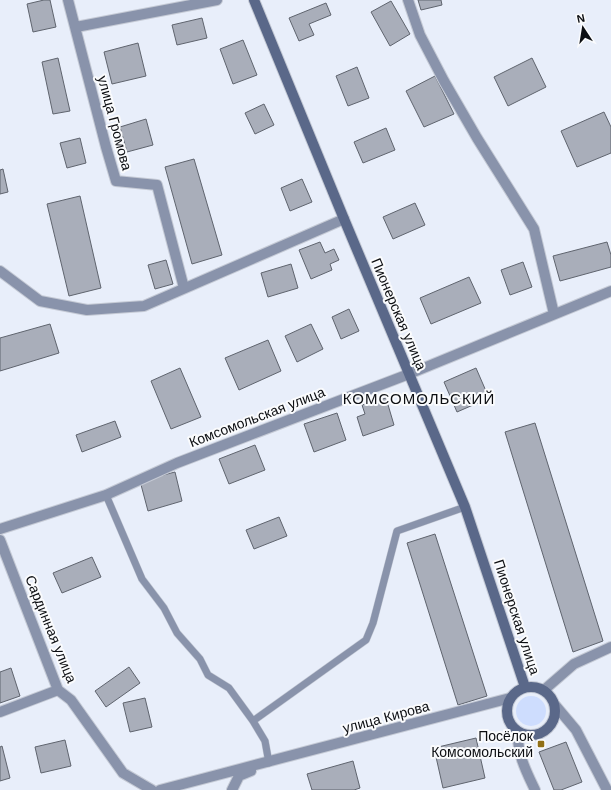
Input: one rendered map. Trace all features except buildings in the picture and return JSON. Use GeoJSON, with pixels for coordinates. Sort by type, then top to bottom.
{"type":"FeatureCollection","features":[{"type":"Feature","properties":{"kind":"street","name":"улица Громова"},"geometry":{"type":"LineString","coordinates":[[68,0],[116,181],[156,185],[184,288]]}},
{"type":"Feature","properties":{"kind":"street"},"geometry":{"type":"LineString","coordinates":[[76,27],[217,0]]}},
{"type":"Feature","properties":{"kind":"street","name":"Пионерская улица"},"geometry":{"type":"LineString","coordinates":[[254,0],[465,507],[525,687]]}},
{"type":"Feature","properties":{"kind":"street"},"geometry":{"type":"LineString","coordinates":[[408,0],[420,35],[444,81],[477,138],[534,229],[554,314]]}},
{"type":"Feature","properties":{"kind":"street"},"geometry":{"type":"LineString","coordinates":[[0,271],[40,301],[87,310],[144,306],[344,219]]}},
{"type":"Feature","properties":{"kind":"street","name":"Комсомольская улица"},"geometry":{"type":"LineString","coordinates":[[0,530],[106,495],[176,463],[409,374],[611,291]]}},
{"type":"Feature","properties":{"kind":"street","name":"Сардинная улица"},"geometry":{"type":"LineString","coordinates":[[0,540],[58,690],[71,700],[123,773],[152,790]]}},
{"type":"Feature","properties":{"kind":"street"},"geometry":{"type":"LineString","coordinates":[[544,690],[574,664],[611,647]]}},
{"type":"Feature","properties":{"kind":"street","name":"Пионерская улица"},"geometry":{"type":"LineString","coordinates":[[510,698],[517,691],[525,687],[535,687],[544,690],[551,696],[555,705],[576,730],[607,790]]}},
{"type":"Feature","properties":{"kind":"street"},"geometry":{"type":"LineString","coordinates":[[0,712],[58,690]]}},
{"type":"Feature","properties":{"kind":"street"},"geometry":{"type":"LineString","coordinates":[[510,698],[507,707],[508,716],[512,725],[518,732],[532,735],[546,730],[554,719],[555,705]]}},
{"type":"Feature","properties":{"kind":"street","name":"улица Кирова"},"geometry":{"type":"LineString","coordinates":[[269,762],[510,698]]}},
{"type":"Feature","properties":{"kind":"street"},"geometry":{"type":"LineString","coordinates":[[518,732],[518,744],[522,763],[535,790]]}},
{"type":"Feature","properties":{"kind":"street"},"geometry":{"type":"LineString","coordinates":[[160,790],[269,762]]}},
{"type":"Feature","properties":{"kind":"street"},"geometry":{"type":"LineString","coordinates":[[232,790],[239,776],[269,762]]}},
{"type":"Feature","properties":{"kind":"lane"},"geometry":{"type":"LineString","coordinates":[[106,495],[142,578],[164,608],[177,633],[200,659],[208,675],[229,688],[253,721],[265,741],[269,762]]}},
{"type":"Feature","properties":{"kind":"lane"},"geometry":{"type":"LineString","coordinates":[[253,721],[366,640],[373,623],[397,531],[465,507]]}},
{"type":"Feature","properties":{"kind":"shaded area"},"geometry":{"type":"Polygon","coordinates":[[[531,696],[537,697],[545,705],[545,717],[537,725],[531,726],[525,725],[517,717],[516,711],[517,705],[525,697],[531,696]]]}},
{"type":"Feature","properties":{"kind":"place","name":"Посёлок Комсомольский"},"geometry":{"type":"Point","coordinates":[541,744]}},
{"type":"Feature","properties":{"kind":"district","name":"КОМСОМОЛЬСКИЙ"},"geometry":{"type":"Point","coordinates":[419,398]}}]}
